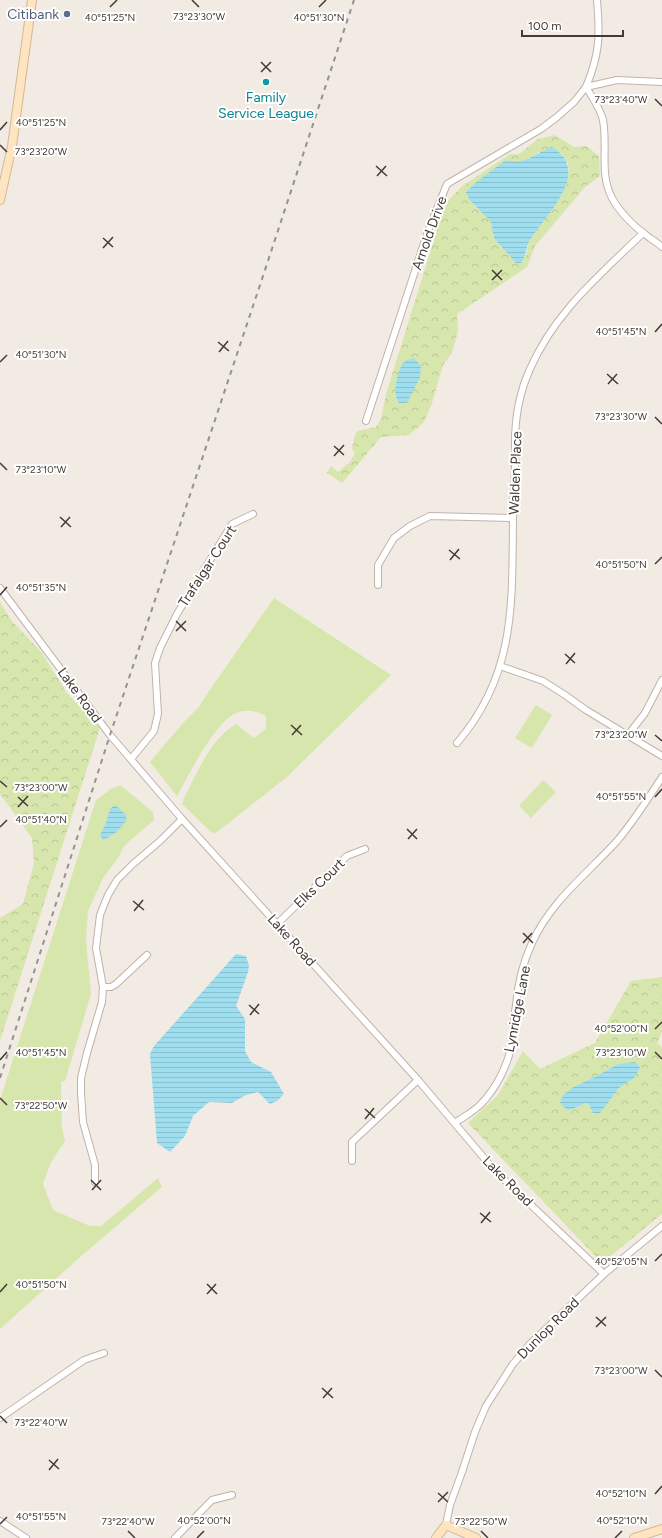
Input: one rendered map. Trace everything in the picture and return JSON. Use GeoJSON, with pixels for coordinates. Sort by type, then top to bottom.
{"type":"FeatureCollection","features":[{"type":"Feature","properties":{"kind":"main road"},"geometry":{"type":"LineString","coordinates":[[0,200],[14,131],[32,0]]}},
{"type":"Feature","properties":{"kind":"main road"},"geometry":{"type":"LineString","coordinates":[[436,1538],[446,1525],[476,1538]]}},
{"type":"Feature","properties":{"kind":"main road"},"geometry":{"type":"LineString","coordinates":[[634,1538],[662,1530]]}},
{"type":"Feature","properties":{"kind":"street","name":"Arnold Drive"},"geometry":{"type":"LineString","coordinates":[[366,422],[428,231],[447,184],[541,129],[574,102],[586,87],[594,68],[598,49],[599,27],[597,0]]}},
{"type":"Feature","properties":{"kind":"street"},"geometry":{"type":"LineString","coordinates":[[662,82],[617,80],[586,87],[598,107],[603,120],[605,145],[604,176],[612,198],[623,214],[643,233],[662,247]]}},
{"type":"Feature","properties":{"kind":"street","name":"Walden Place"},"geometry":{"type":"LineString","coordinates":[[457,743],[470,728],[485,705],[500,666],[506,644],[514,542],[513,518],[516,462],[515,442],[519,402],[530,370],[547,337],[571,304],[643,233]]}},
{"type":"Feature","properties":{"kind":"street","name":"Trafalgar Court"},"geometry":{"type":"LineString","coordinates":[[131,759],[154,731],[158,714],[155,663],[163,641],[176,614],[232,524],[253,514]]}},
{"type":"Feature","properties":{"kind":"street"},"geometry":{"type":"LineString","coordinates":[[378,585],[378,565],[394,538],[410,526],[430,516],[513,518]]}},
{"type":"Feature","properties":{"kind":"street","name":"Lake Road"},"geometry":{"type":"LineString","coordinates":[[0,588],[102,724],[182,819],[418,1080],[495,1171],[604,1274]]}},
{"type":"Feature","properties":{"kind":"street"},"geometry":{"type":"LineString","coordinates":[[500,666],[542,681],[586,710],[662,756]]}},
{"type":"Feature","properties":{"kind":"street"},"geometry":{"type":"LineString","coordinates":[[628,735],[645,713],[662,680]]}},
{"type":"Feature","properties":{"kind":"street","name":"Lynridge Lane"},"geometry":{"type":"LineString","coordinates":[[455,1123],[480,1105],[495,1087],[506,1064],[512,1043],[516,1004],[522,970],[531,944],[541,926],[557,903],[617,841],[638,815],[662,777]]}},
{"type":"Feature","properties":{"kind":"street"},"geometry":{"type":"LineString","coordinates":[[95,1182],[96,1166],[83,1122],[81,1078],[102,1002],[104,987],[96,948],[100,915],[108,895],[117,880],[182,819]]}},
{"type":"Feature","properties":{"kind":"street","name":"Elks Court"},"geometry":{"type":"LineString","coordinates":[[277,924],[346,856],[365,849]]}},
{"type":"Feature","properties":{"kind":"street"},"geometry":{"type":"LineString","coordinates":[[104,987],[116,984],[147,955]]}},
{"type":"Feature","properties":{"kind":"street"},"geometry":{"type":"LineString","coordinates":[[352,1161],[352,1142],[418,1080]]}},
{"type":"Feature","properties":{"kind":"street","name":"Dunlop Road"},"geometry":{"type":"LineString","coordinates":[[446,1525],[450,1505],[474,1432],[486,1406],[513,1364],[530,1344],[604,1274],[662,1226]]}},
{"type":"Feature","properties":{"kind":"street"},"geometry":{"type":"LineString","coordinates":[[0,1418],[84,1360],[104,1353]]}},
{"type":"Feature","properties":{"kind":"street"},"geometry":{"type":"LineString","coordinates":[[175,1538],[212,1500],[232,1495]]}},
{"type":"Feature","properties":{"kind":"street"},"geometry":{"type":"LineString","coordinates":[[0,1521],[26,1538]]}},
{"type":"Feature","properties":{"kind":"green space"},"geometry":{"type":"Polygon","coordinates":[[[555,135],[574,147],[586,146],[599,156],[600,176],[585,187],[535,246],[527,267],[457,314],[458,331],[452,353],[443,365],[432,403],[424,422],[409,435],[381,437],[342,483],[327,473],[331,466],[338,472],[350,462],[355,453],[352,449],[357,431],[376,427],[381,419],[386,394],[442,214],[449,200],[461,187],[510,154],[519,154],[538,139],[555,135]],[[539,152],[524,160],[506,160],[491,222],[494,238],[502,247],[526,256],[529,242],[569,173],[568,163],[561,153],[539,152]]]}},
{"type":"Feature","properties":{"kind":"green space"},"geometry":{"type":"Polygon","coordinates":[[[274,598],[391,675],[288,776],[216,833],[211,832],[182,804],[183,800],[205,758],[218,739],[236,724],[254,738],[266,729],[266,716],[248,711],[236,713],[228,718],[203,750],[177,796],[150,762],[183,723],[199,707],[274,598]]]}},
{"type":"Feature","properties":{"kind":"green space"},"geometry":{"type":"Polygon","coordinates":[[[0,602],[11,620],[42,653],[67,693],[100,728],[0,1041],[0,918],[23,904],[34,863],[32,838],[0,794],[0,602]]]}},
{"type":"Feature","properties":{"kind":"green space"},"geometry":{"type":"Polygon","coordinates":[[[536,705],[552,715],[532,748],[515,738],[536,705]]]}},
{"type":"Feature","properties":{"kind":"green space"},"geometry":{"type":"Polygon","coordinates":[[[543,780],[556,792],[531,818],[519,806],[543,780]]]}},
{"type":"Feature","properties":{"kind":"green space"},"geometry":{"type":"Polygon","coordinates":[[[120,785],[153,812],[154,820],[124,846],[118,858],[103,878],[88,911],[86,940],[91,994],[65,1081],[61,1082],[62,1128],[65,1141],[51,1162],[43,1184],[53,1210],[90,1226],[101,1226],[158,1178],[162,1187],[79,1258],[0,1329],[0,1100],[96,800],[111,789],[120,785]]]}},
{"type":"Feature","properties":{"kind":"green space"},"geometry":{"type":"Polygon","coordinates":[[[662,977],[662,1032],[657,1043],[662,1047],[662,1214],[602,1263],[468,1123],[498,1095],[523,1051],[540,1069],[595,1043],[631,981],[662,977]],[[618,1064],[589,1079],[570,1110],[586,1103],[589,1105],[593,1113],[619,1088],[635,1077],[618,1064]]]}},
{"type":"Feature","properties":{"kind":"water"},"geometry":{"type":"Polygon","coordinates":[[[552,147],[563,157],[568,168],[567,181],[555,206],[530,240],[521,263],[516,263],[494,238],[491,222],[469,199],[466,192],[475,183],[506,160],[525,160],[552,147]]]}},
{"type":"Feature","properties":{"kind":"water"},"geometry":{"type":"Polygon","coordinates":[[[414,358],[421,366],[420,377],[407,403],[399,403],[396,394],[396,382],[400,370],[405,361],[414,358]]]}},
{"type":"Feature","properties":{"kind":"water"},"geometry":{"type":"Polygon","coordinates":[[[115,805],[125,814],[127,819],[123,826],[103,840],[100,835],[106,823],[110,809],[115,805]]]}},
{"type":"Feature","properties":{"kind":"water"},"geometry":{"type":"Polygon","coordinates":[[[236,954],[246,956],[249,966],[236,1006],[245,1019],[245,1051],[251,1062],[271,1072],[284,1094],[277,1101],[270,1104],[258,1092],[246,1095],[232,1103],[209,1102],[193,1116],[185,1136],[170,1152],[157,1143],[150,1054],[154,1046],[236,954]]]}},
{"type":"Feature","properties":{"kind":"water"},"geometry":{"type":"Polygon","coordinates":[[[635,1062],[640,1067],[635,1077],[619,1088],[600,1113],[593,1113],[589,1105],[586,1103],[570,1110],[565,1108],[560,1103],[563,1095],[572,1088],[618,1064],[635,1062]]]}},
{"type":"Feature","properties":{"kind":"railway"},"geometry":{"type":"LineString","coordinates":[[0,1078],[110,735],[354,0]]}},
{"type":"Feature","properties":{"kind":"place","name":"Citibank"},"geometry":{"type":"Point","coordinates":[67,14]}},
{"type":"Feature","properties":{"kind":"place","name":"Family Service League"},"geometry":{"type":"Point","coordinates":[266,82]}}]}
